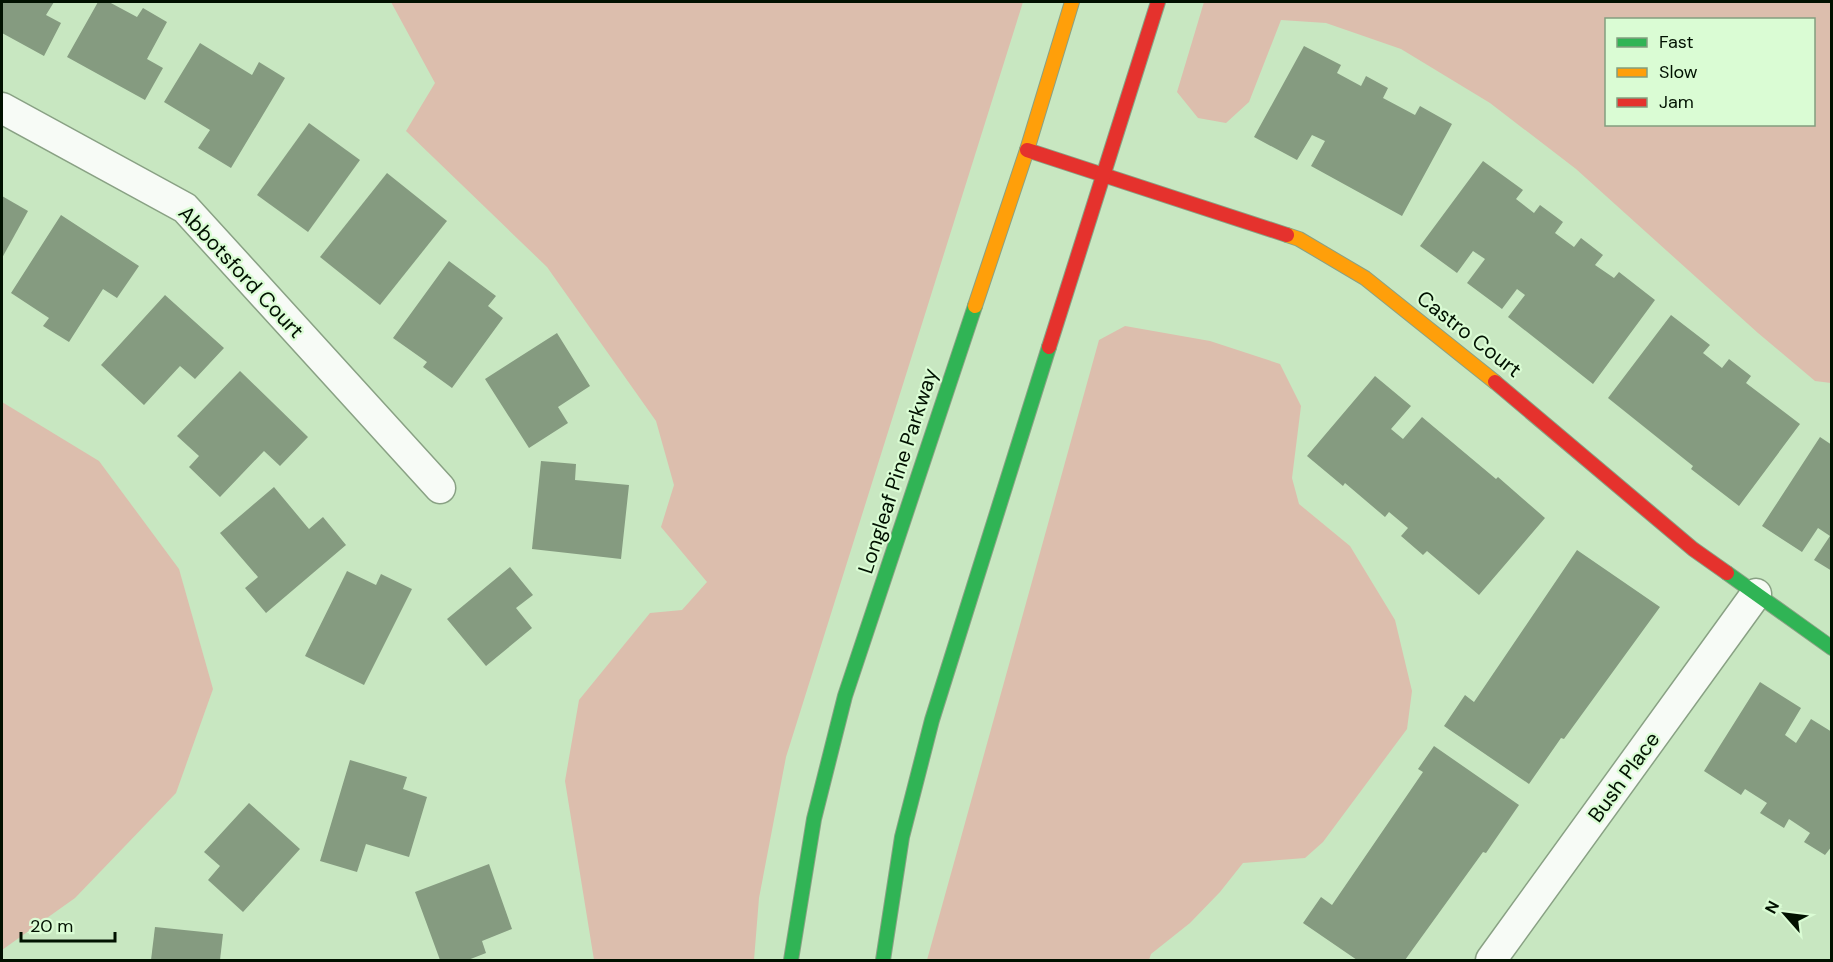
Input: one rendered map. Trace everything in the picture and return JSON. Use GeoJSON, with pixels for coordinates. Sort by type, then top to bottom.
{"type":"FeatureCollection","features":[{"type":"Feature","properties":{"kind":"main road","name":"Longleaf Pine Parkway"},"geometry":{"type":"LineString","coordinates":[[791,960],[814,819],[845,696],[1027,150],[1072,2]]}},
{"type":"Feature","properties":{"kind":"main road"},"geometry":{"type":"LineString","coordinates":[[883,960],[902,837],[932,720],[1158,2]]}},
{"type":"Feature","properties":{"kind":"main road","name":"Castro Court"},"geometry":{"type":"LineString","coordinates":[[1027,150],[1299,239],[1365,278],[1506,390],[1693,549],[1832,648]]}},
{"type":"Feature","properties":{"kind":"street","name":"Abbotsford Court"},"geometry":{"type":"LineString","coordinates":[[2,108],[185,208],[440,488]]}},
{"type":"Feature","properties":{"kind":"street","name":"Bush Place"},"geometry":{"type":"LineString","coordinates":[[1491,960],[1756,594]]}},
{"type":"Feature","properties":{"kind":"shaded area"},"geometry":{"type":"Polygon","coordinates":[[[391,2],[1023,2],[786,757],[759,898],[754,960],[594,960],[565,781],[579,700],[650,613],[682,610],[707,582],[661,527],[674,485],[656,421],[547,267],[406,131],[435,83],[391,2]]]}},
{"type":"Feature","properties":{"kind":"shaded area"},"geometry":{"type":"Polygon","coordinates":[[[1204,2],[1831,2],[1831,383],[1815,381],[1758,333],[1576,169],[1490,103],[1401,49],[1326,23],[1281,20],[1249,102],[1226,123],[1198,118],[1177,92],[1204,2]]]}},
{"type":"Feature","properties":{"kind":"shaded area"},"geometry":{"type":"Polygon","coordinates":[[[1125,326],[1210,341],[1280,364],[1301,406],[1292,478],[1299,504],[1350,546],[1395,620],[1412,691],[1407,729],[1323,842],[1305,858],[1243,863],[1220,892],[1190,923],[1151,954],[1149,960],[927,960],[1099,340],[1125,326]]]}},
{"type":"Feature","properties":{"kind":"shaded area"},"geometry":{"type":"Polygon","coordinates":[[[2,402],[99,461],[179,569],[213,689],[176,793],[75,898],[2,950],[2,402]]]}},
{"type":"Feature","properties":{"kind":"building"},"geometry":{"type":"Polygon","coordinates":[[[2,2],[54,2],[46,15],[61,23],[44,56],[2,33],[2,2]]]}},
{"type":"Feature","properties":{"kind":"building"},"geometry":{"type":"Polygon","coordinates":[[[98,2],[109,2],[137,17],[143,8],[167,22],[147,59],[163,68],[145,100],[67,57],[98,2]]]}},
{"type":"Feature","properties":{"kind":"building"},"geometry":{"type":"Polygon","coordinates":[[[200,43],[252,75],[259,62],[285,78],[231,168],[198,148],[210,130],[164,102],[200,43]]]}},
{"type":"Feature","properties":{"kind":"building"},"geometry":{"type":"Polygon","coordinates":[[[1304,46],[1341,65],[1337,73],[1361,86],[1366,76],[1388,88],[1383,98],[1415,115],[1420,106],[1452,124],[1402,216],[1311,166],[1325,141],[1312,135],[1297,160],[1254,137],[1304,46]]]}},
{"type":"Feature","properties":{"kind":"building"},"geometry":{"type":"Polygon","coordinates":[[[309,123],[360,160],[308,232],[257,195],[309,123]]]}},
{"type":"Feature","properties":{"kind":"building"},"geometry":{"type":"Polygon","coordinates":[[[1483,161],[1523,190],[1516,199],[1534,213],[1540,205],[1563,222],[1555,233],[1574,247],[1581,238],[1603,255],[1595,265],[1614,278],[1619,272],[1655,300],[1593,384],[1508,317],[1525,295],[1517,289],[1502,309],[1467,283],[1485,259],[1473,251],[1457,273],[1420,246],[1483,161]]]}},
{"type":"Feature","properties":{"kind":"building"},"geometry":{"type":"Polygon","coordinates":[[[387,173],[447,221],[380,305],[320,257],[387,173]]]}},
{"type":"Feature","properties":{"kind":"building"},"geometry":{"type":"Polygon","coordinates":[[[2,196],[28,211],[2,258],[2,196]]]}},
{"type":"Feature","properties":{"kind":"building"},"geometry":{"type":"Polygon","coordinates":[[[61,215],[139,266],[117,298],[103,289],[69,342],[43,326],[49,318],[11,293],[61,215]]]}},
{"type":"Feature","properties":{"kind":"building"},"geometry":{"type":"Polygon","coordinates":[[[449,261],[496,296],[488,306],[503,318],[452,388],[423,367],[427,362],[393,338],[449,261]]]}},
{"type":"Feature","properties":{"kind":"building"},"geometry":{"type":"Polygon","coordinates":[[[165,295],[224,348],[195,379],[180,366],[144,405],[101,365],[165,295]]]}},
{"type":"Feature","properties":{"kind":"building"},"geometry":{"type":"Polygon","coordinates":[[[1671,315],[1710,345],[1703,353],[1722,368],[1729,359],[1751,376],[1746,383],[1800,424],[1739,506],[1691,469],[1693,466],[1608,398],[1671,315]]]}},
{"type":"Feature","properties":{"kind":"building"},"geometry":{"type":"Polygon","coordinates":[[[557,333],[590,386],[558,407],[568,423],[529,448],[485,379],[557,333]]]}},
{"type":"Feature","properties":{"kind":"building"},"geometry":{"type":"Polygon","coordinates":[[[240,371],[308,437],[280,466],[264,451],[220,497],[189,467],[199,456],[177,436],[240,371]]]}},
{"type":"Feature","properties":{"kind":"building"},"geometry":{"type":"Polygon","coordinates":[[[1375,376],[1411,406],[1391,429],[1403,439],[1422,417],[1496,479],[1498,477],[1545,518],[1479,595],[1427,551],[1423,555],[1401,536],[1408,528],[1389,512],[1385,517],[1345,483],[1343,486],[1307,456],[1375,376]]]}},
{"type":"Feature","properties":{"kind":"building"},"geometry":{"type":"Polygon","coordinates":[[[1820,437],[1832,445],[1832,571],[1814,560],[1830,536],[1818,528],[1802,552],[1762,526],[1820,437]]]}},
{"type":"Feature","properties":{"kind":"building"},"geometry":{"type":"Polygon","coordinates":[[[541,461],[576,464],[575,480],[629,485],[621,559],[532,549],[541,461]]]}},
{"type":"Feature","properties":{"kind":"building"},"geometry":{"type":"Polygon","coordinates":[[[274,487],[309,529],[323,517],[346,545],[266,613],[245,588],[258,577],[220,533],[274,487]]]}},
{"type":"Feature","properties":{"kind":"building"},"geometry":{"type":"Polygon","coordinates":[[[1577,550],[1660,607],[1529,784],[1444,726],[1465,695],[1474,702],[1577,550]]]}},
{"type":"Feature","properties":{"kind":"building"},"geometry":{"type":"Polygon","coordinates":[[[510,567],[533,595],[516,608],[532,628],[486,666],[447,619],[510,567]]]}},
{"type":"Feature","properties":{"kind":"building"},"geometry":{"type":"Polygon","coordinates":[[[347,571],[376,585],[381,574],[412,589],[364,685],[305,656],[347,571]]]}},
{"type":"Feature","properties":{"kind":"building"},"geometry":{"type":"Polygon","coordinates":[[[1760,682],[1801,708],[1785,735],[1796,743],[1811,719],[1832,732],[1832,846],[1825,855],[1804,842],[1810,833],[1789,819],[1784,828],[1760,813],[1767,803],[1745,789],[1741,795],[1704,771],[1760,682]]]}},
{"type":"Feature","properties":{"kind":"building"},"geometry":{"type":"Polygon","coordinates":[[[1434,746],[1519,805],[1486,853],[1483,852],[1405,960],[1357,960],[1303,923],[1321,897],[1332,905],[1423,772],[1418,769],[1434,746]]]}},
{"type":"Feature","properties":{"kind":"building"},"geometry":{"type":"Polygon","coordinates":[[[350,760],[407,777],[403,789],[427,797],[409,857],[366,844],[357,872],[320,861],[350,760]]]}},
{"type":"Feature","properties":{"kind":"building"},"geometry":{"type":"Polygon","coordinates":[[[249,803],[300,849],[243,912],[208,880],[220,866],[204,852],[249,803]]]}},
{"type":"Feature","properties":{"kind":"building"},"geometry":{"type":"Polygon","coordinates":[[[489,864],[512,929],[482,941],[486,953],[468,960],[440,960],[415,892],[489,864]]]}},
{"type":"Feature","properties":{"kind":"building"},"geometry":{"type":"Polygon","coordinates":[[[155,927],[223,934],[220,960],[151,960],[155,927]]]}},
{"type":"Feature","properties":{"kind":"traffic: fast"},"geometry":{"type":"LineString","coordinates":[[791,960],[814,819],[845,696],[975,306]]}},
{"type":"Feature","properties":{"kind":"traffic: fast"},"geometry":{"type":"LineString","coordinates":[[883,960],[902,837],[932,720],[1049,347]]}},
{"type":"Feature","properties":{"kind":"traffic: fast"},"geometry":{"type":"LineString","coordinates":[[1727,573],[1832,648]]}},
{"type":"Feature","properties":{"kind":"traffic: slow"},"geometry":{"type":"LineString","coordinates":[[975,306],[1027,150],[1072,2]]}},
{"type":"Feature","properties":{"kind":"traffic: slow"},"geometry":{"type":"LineString","coordinates":[[1287,235],[1299,239],[1365,278],[1495,382]]}},
{"type":"Feature","properties":{"kind":"traffic: jam"},"geometry":{"type":"LineString","coordinates":[[1049,347],[1158,2]]}},
{"type":"Feature","properties":{"kind":"traffic: jam"},"geometry":{"type":"LineString","coordinates":[[1027,150],[1287,235]]}},
{"type":"Feature","properties":{"kind":"traffic: jam"},"geometry":{"type":"LineString","coordinates":[[1495,382],[1693,549],[1727,573]]}}]}
